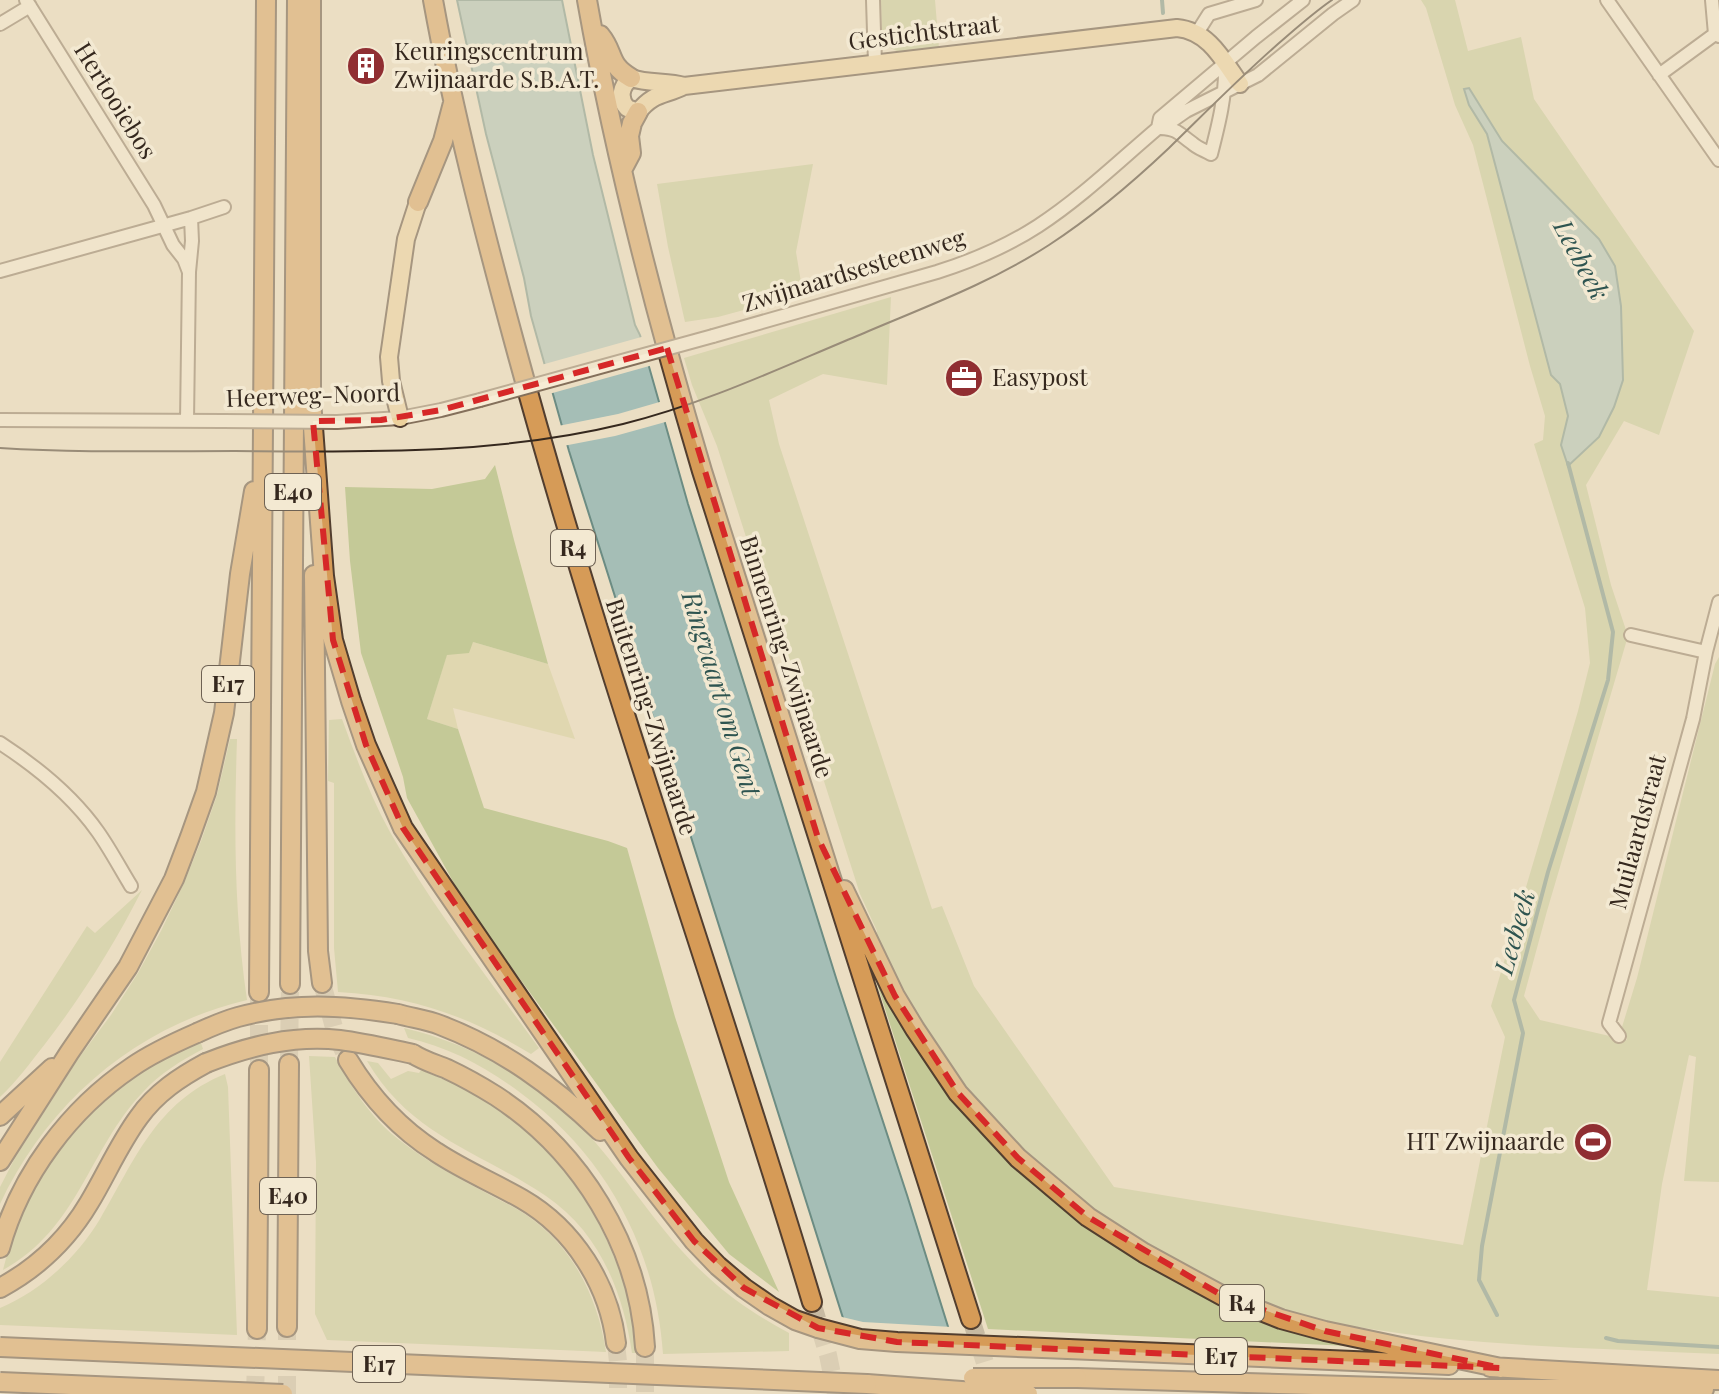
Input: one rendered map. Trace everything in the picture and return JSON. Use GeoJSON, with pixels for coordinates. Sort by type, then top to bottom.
{"type":"FeatureCollection","features":[{"type":"Feature","properties":{"kind":"highway","name":"E40"},"geometry":{"type":"LineString","coordinates":[[259,992],[266,0]]}},
{"type":"Feature","properties":{"kind":"highway","name":"E40"},"geometry":{"type":"LineString","coordinates":[[290,984],[297,0]]}},
{"type":"Feature","properties":{"kind":"highway"},"geometry":{"type":"LineString","coordinates":[[311,0],[311,400],[318,951],[322,983]]}},
{"type":"Feature","properties":{"kind":"highway","name":"Buitenring-Zwijnaarde"},"geometry":{"type":"LineString","coordinates":[[433,0],[490,251],[548,467],[812,1302]]}},
{"type":"Feature","properties":{"kind":"highway","name":"Binnenring-Zwijnaarde"},"geometry":{"type":"LineString","coordinates":[[587,0],[605,98],[671,367],[971,1319]]}},
{"type":"Feature","properties":{"kind":"highway"},"geometry":{"type":"LineString","coordinates":[[591,24],[606,42],[615,66],[631,78]]}},
{"type":"Feature","properties":{"kind":"highway"},"geometry":{"type":"LineString","coordinates":[[418,202],[443,141],[454,100]]}},
{"type":"Feature","properties":{"kind":"highway"},"geometry":{"type":"LineString","coordinates":[[622,170],[631,153],[629,136],[638,112]]}},
{"type":"Feature","properties":{"kind":"highway"},"geometry":{"type":"LineString","coordinates":[[311,400],[324,576],[333,640],[375,766],[403,828],[629,1158]]}},
{"type":"Feature","properties":{"kind":"highway","name":"E17"},"geometry":{"type":"LineString","coordinates":[[0,1161],[121,978],[174,879],[206,792],[224,713],[240,574],[264,437]]}},
{"type":"Feature","properties":{"kind":"highway","name":"R4"},"geometry":{"type":"LineString","coordinates":[[818,838],[895,996],[958,1093],[1018,1158],[1063,1197],[1109,1232],[1144,1253],[1223,1296],[1281,1319],[1501,1368]]}},
{"type":"Feature","properties":{"kind":"highway"},"geometry":{"type":"LineString","coordinates":[[0,1248],[14,1208],[51,1144],[75,1115],[102,1090],[131,1067],[163,1048],[235,1018],[276,1009],[317,1005],[358,1008],[437,1024],[519,1064],[573,1105],[629,1158]]}},
{"type":"Feature","properties":{"kind":"highway"},"geometry":{"type":"LineString","coordinates":[[0,1288],[37,1264],[57,1246],[90,1202],[139,1116],[181,1077],[206,1063],[258,1045],[312,1039],[340,1040],[413,1054],[496,1096],[543,1134],[573,1166],[604,1210],[622,1249],[639,1301],[645,1347]]}},
{"type":"Feature","properties":{"kind":"highway"},"geometry":{"type":"LineString","coordinates":[[0,1116],[69,1053]]}},
{"type":"Feature","properties":{"kind":"highway"},"geometry":{"type":"LineString","coordinates":[[348,1060],[379,1105],[407,1132],[438,1154],[525,1201],[565,1234],[591,1269],[603,1293],[614,1324],[616,1343]]}},
{"type":"Feature","properties":{"kind":"highway","name":"E40"},"geometry":{"type":"LineString","coordinates":[[287,1327],[289,1064]]}},
{"type":"Feature","properties":{"kind":"highway","name":"E40"},"geometry":{"type":"LineString","coordinates":[[257,1329],[259,1070]]}},
{"type":"Feature","properties":{"kind":"highway","name":"E17"},"geometry":{"type":"LineString","coordinates":[[629,1158],[694,1241],[744,1288],[795,1320],[860,1339],[1719,1380]]}},
{"type":"Feature","properties":{"kind":"highway","name":"E17"},"geometry":{"type":"LineString","coordinates":[[0,1347],[867,1384],[1028,1394]]}},
{"type":"Feature","properties":{"kind":"highway","name":"E17"},"geometry":{"type":"LineString","coordinates":[[867,1384],[973,1378],[1077,1378],[1449,1389],[1719,1388]]}},
{"type":"Feature","properties":{"kind":"highway"},"geometry":{"type":"LineString","coordinates":[[0,1382],[283,1394]]}},
{"type":"Feature","properties":{"kind":"main road","name":"Gestichtstraat"},"geometry":{"type":"LineString","coordinates":[[638,112],[654,96],[684,86],[1163,29],[1188,29],[1197,33]]}},
{"type":"Feature","properties":{"kind":"main road"},"geometry":{"type":"LineString","coordinates":[[1197,33],[1206,38],[1225,63],[1233,87]]}},
{"type":"Feature","properties":{"kind":"main road","name":"Gestichtstraat"},"geometry":{"type":"LineString","coordinates":[[631,78],[684,86]]}},
{"type":"Feature","properties":{"kind":"main road"},"geometry":{"type":"LineString","coordinates":[[631,78],[623,86],[622,98],[627,108],[638,112]]}},
{"type":"Feature","properties":{"kind":"main road"},"geometry":{"type":"LineString","coordinates":[[400,418],[389,357],[406,239],[418,202]]}},
{"type":"Feature","properties":{"kind":"street"},"geometry":{"type":"LineString","coordinates":[[873,0],[875,63]]}},
{"type":"Feature","properties":{"kind":"street"},"geometry":{"type":"LineString","coordinates":[[1197,33],[1209,14],[1256,0]]}},
{"type":"Feature","properties":{"kind":"street","name":"Zwijnaardsesteenweg"},"geometry":{"type":"LineString","coordinates":[[1158,128],[1160,118],[1303,0]]}},
{"type":"Feature","properties":{"kind":"street","name":"Zwijnaardsesteenweg"},"geometry":{"type":"LineString","coordinates":[[713,336],[924,276],[981,256],[1038,226],[1158,128],[1271,66],[1353,0]]}},
{"type":"Feature","properties":{"kind":"street"},"geometry":{"type":"LineString","coordinates":[[1607,0],[1719,160]]}},
{"type":"Feature","properties":{"kind":"street"},"geometry":{"type":"LineString","coordinates":[[1659,75],[1717,35],[1712,0]]}},
{"type":"Feature","properties":{"kind":"street"},"geometry":{"type":"LineString","coordinates":[[0,24],[28,3]]}},
{"type":"Feature","properties":{"kind":"street","name":"Hertooiebos"},"geometry":{"type":"LineString","coordinates":[[28,3],[154,205],[189,272]]}},
{"type":"Feature","properties":{"kind":"street"},"geometry":{"type":"LineString","coordinates":[[1158,128],[1178,131],[1193,145],[1211,154],[1233,87]]}},
{"type":"Feature","properties":{"kind":"street"},"geometry":{"type":"LineString","coordinates":[[0,271],[224,207]]}},
{"type":"Feature","properties":{"kind":"street"},"geometry":{"type":"LineString","coordinates":[[187,421],[191,218]]}},
{"type":"Feature","properties":{"kind":"street","name":"Heerweg-Noord"},"geometry":{"type":"LineString","coordinates":[[0,420],[337,422],[400,418],[480,400],[713,336]]}},
{"type":"Feature","properties":{"kind":"street","name":"Muilaardstraat"},"geometry":{"type":"LineString","coordinates":[[1619,1036],[1602,1023],[1693,719],[1719,602]]}},
{"type":"Feature","properties":{"kind":"street"},"geometry":{"type":"LineString","coordinates":[[1631,635],[1706,652]]}},
{"type":"Feature","properties":{"kind":"street"},"geometry":{"type":"LineString","coordinates":[[0,743],[58,785],[97,830],[131,886]]}},
{"type":"Feature","properties":{"kind":"highlighted area"},"geometry":{"type":"Polygon","coordinates":[[[667,348],[818,838],[895,996],[958,1093],[1018,1158],[1088,1217],[1223,1296],[1325,1331],[1501,1368],[897,1342],[818,1328],[744,1288],[694,1241],[629,1158],[403,828],[366,745],[333,640],[313,421],[381,420],[441,410],[667,348]]]}},
{"type":"Feature","properties":{"kind":"shaded area"},"geometry":{"type":"Polygon","coordinates":[[[473,642],[548,664],[575,739],[453,708],[458,729],[427,719],[447,654],[473,642]]]}},
{"type":"Feature","properties":{"kind":"green space"},"geometry":{"type":"Polygon","coordinates":[[[881,0],[935,0],[939,48],[899,52],[882,44],[881,0]]]}},
{"type":"Feature","properties":{"kind":"green space"},"geometry":{"type":"Polygon","coordinates":[[[1421,0],[1455,0],[1468,51],[1521,37],[1534,99],[1694,331],[1659,435],[1624,421],[1586,485],[1611,585],[1628,636],[1524,996],[1540,1020],[1627,1040],[1622,1027],[1719,657],[1719,1182],[1684,1181],[1696,1057],[1689,1055],[1662,1184],[1647,1290],[1719,1297],[1719,1354],[1493,1343],[1358,1327],[1348,1346],[988,1329],[869,959],[877,931],[860,894],[717,446],[684,358],[891,297],[887,385],[823,374],[769,400],[779,444],[932,909],[942,906],[974,986],[1114,1187],[1463,1245],[1505,1037],[1491,1006],[1590,663],[1585,608],[1534,444],[1543,440],[1545,416],[1473,145],[1455,105],[1421,0]]]}},
{"type":"Feature","properties":{"kind":"green space"},"geometry":{"type":"Polygon","coordinates":[[[813,164],[796,252],[803,294],[718,317],[685,322],[657,184],[813,164]]]}},
{"type":"Feature","properties":{"kind":"green space"},"geometry":{"type":"Polygon","coordinates":[[[495,465],[548,664],[473,642],[469,653],[447,655],[427,719],[458,729],[484,808],[627,848],[675,1017],[729,1182],[779,1292],[729,1254],[658,1168],[466,905],[407,798],[403,777],[361,653],[345,487],[432,489],[485,479],[495,465]]]}},
{"type":"Feature","properties":{"kind":"green space"},"geometry":{"type":"Polygon","coordinates":[[[342,719],[390,832],[443,915],[539,1048],[531,1054],[485,1029],[439,1010],[390,998],[338,992],[334,948],[334,783],[328,781],[329,720],[342,719]]]}},
{"type":"Feature","properties":{"kind":"green space"},"geometry":{"type":"Polygon","coordinates":[[[230,739],[237,739],[236,870],[247,1000],[168,1028],[100,1074],[70,1101],[43,1133],[0,1204],[0,1187],[15,1158],[78,1059],[111,1015],[161,931],[201,841],[217,795],[230,739]]]}},
{"type":"Feature","properties":{"kind":"green space"},"geometry":{"type":"Polygon","coordinates":[[[142,890],[109,950],[72,1007],[29,1065],[0,1097],[0,1062],[87,926],[95,933],[142,890]]]}},
{"type":"Feature","properties":{"kind":"green space"},"geometry":{"type":"Polygon","coordinates":[[[404,1028],[431,1035],[483,1057],[532,1085],[555,1103],[595,1142],[693,1263],[737,1301],[789,1333],[789,1351],[663,1354],[650,1278],[621,1208],[602,1176],[552,1119],[509,1084],[453,1053],[408,1038],[404,1028]]]}},
{"type":"Feature","properties":{"kind":"green space"},"geometry":{"type":"Polygon","coordinates":[[[200,1040],[203,1049],[156,1079],[124,1115],[66,1211],[49,1233],[29,1253],[3,1270],[11,1241],[35,1186],[68,1136],[88,1114],[135,1074],[200,1040]]]}},
{"type":"Feature","properties":{"kind":"green space"},"geometry":{"type":"Polygon","coordinates":[[[309,1056],[335,1057],[362,1101],[398,1139],[444,1170],[521,1211],[542,1227],[580,1274],[597,1312],[606,1352],[327,1340],[315,1314],[316,1162],[309,1056]]]}},
{"type":"Feature","properties":{"kind":"green space"},"geometry":{"type":"Polygon","coordinates":[[[367,1061],[378,1063],[391,1079],[408,1071],[419,1073],[421,1070],[455,1084],[487,1102],[543,1147],[567,1174],[605,1236],[629,1304],[636,1353],[632,1353],[622,1307],[606,1265],[581,1227],[546,1196],[425,1125],[404,1107],[367,1061]]]}},
{"type":"Feature","properties":{"kind":"green space"},"geometry":{"type":"Polygon","coordinates":[[[225,1074],[237,1335],[0,1325],[0,1308],[44,1282],[80,1247],[164,1117],[181,1100],[225,1074]]]}},
{"type":"Feature","properties":{"kind":"water","name":"Ringvaart om Gent"},"geometry":{"type":"Polygon","coordinates":[[[457,0],[562,0],[593,155],[635,325],[837,981],[969,1394],[867,1394],[569,451],[531,316],[457,0]]]}},
{"type":"Feature","properties":{"kind":"water"},"geometry":{"type":"Polygon","coordinates":[[[1469,88],[1502,141],[1599,239],[1615,266],[1621,306],[1623,380],[1599,437],[1568,466],[1561,445],[1568,416],[1560,384],[1551,375],[1487,134],[1469,105],[1464,89],[1469,88]]]}},
{"type":"Feature","properties":{"kind":"pier"},"geometry":{"type":"Polygon","coordinates":[[[645,336],[653,365],[549,394],[541,365],[645,336]]]}},
{"type":"Feature","properties":{"kind":"pier"},"geometry":{"type":"Polygon","coordinates":[[[663,401],[669,421],[563,446],[558,426],[663,401]]]}},
{"type":"Feature","properties":{"kind":"pier"},"geometry":{"type":"Polygon","coordinates":[[[838,1316],[863,1322],[952,1327],[973,1394],[863,1394],[838,1316]]]}},
{"type":"Feature","properties":{"kind":"waterway"},"geometry":{"type":"LineString","coordinates":[[1162,0],[1163,13]]}},
{"type":"Feature","properties":{"kind":"waterway","name":"Leebeek"},"geometry":{"type":"LineString","coordinates":[[1497,1315],[1479,1280],[1482,1246],[1523,1033],[1514,1000],[1548,872],[1608,680],[1613,632],[1568,463]]}},
{"type":"Feature","properties":{"kind":"waterway","name":"Leebeek"},"geometry":{"type":"LineString","coordinates":[[1606,1338],[1719,1347]]}},
{"type":"Feature","properties":{"kind":"tunnel"},"geometry":{"type":"LineString","coordinates":[[322,983],[336,1035],[345,1054]]}},
{"type":"Feature","properties":{"kind":"tunnel"},"geometry":{"type":"LineString","coordinates":[[289,1064],[290,984]]}},
{"type":"Feature","properties":{"kind":"tunnel"},"geometry":{"type":"LineString","coordinates":[[259,998],[259,1070]]}},
{"type":"Feature","properties":{"kind":"tunnel"},"geometry":{"type":"LineString","coordinates":[[812,1302],[836,1394]]}},
{"type":"Feature","properties":{"kind":"tunnel"},"geometry":{"type":"LineString","coordinates":[[971,1319],[994,1391]]}},
{"type":"Feature","properties":{"kind":"tunnel"},"geometry":{"type":"LineString","coordinates":[[287,1327],[287,1394]]}},
{"type":"Feature","properties":{"kind":"tunnel"},"geometry":{"type":"LineString","coordinates":[[255,1394],[257,1329]]}},
{"type":"Feature","properties":{"kind":"tunnel"},"geometry":{"type":"LineString","coordinates":[[616,1343],[618,1394]]}},
{"type":"Feature","properties":{"kind":"tunnel"},"geometry":{"type":"LineString","coordinates":[[645,1347],[645,1394]]}},
{"type":"Feature","properties":{"kind":"tram line"},"geometry":{"type":"LineString","coordinates":[[0,448],[59,451],[430,450],[575,434],[683,406],[955,295],[1049,245],[1126,187],[1271,50],[1332,0]]}},
{"type":"Feature","properties":{"kind":"place","name":"Keuringscentrum Zwijnaarde S.B.A.T."},"geometry":{"type":"Point","coordinates":[366,66]}},
{"type":"Feature","properties":{"kind":"place","name":"Easypost"},"geometry":{"type":"Point","coordinates":[964,378]}},
{"type":"Feature","properties":{"kind":"place","name":"HT Zwijnaarde"},"geometry":{"type":"Point","coordinates":[1593,1142]}}]}
